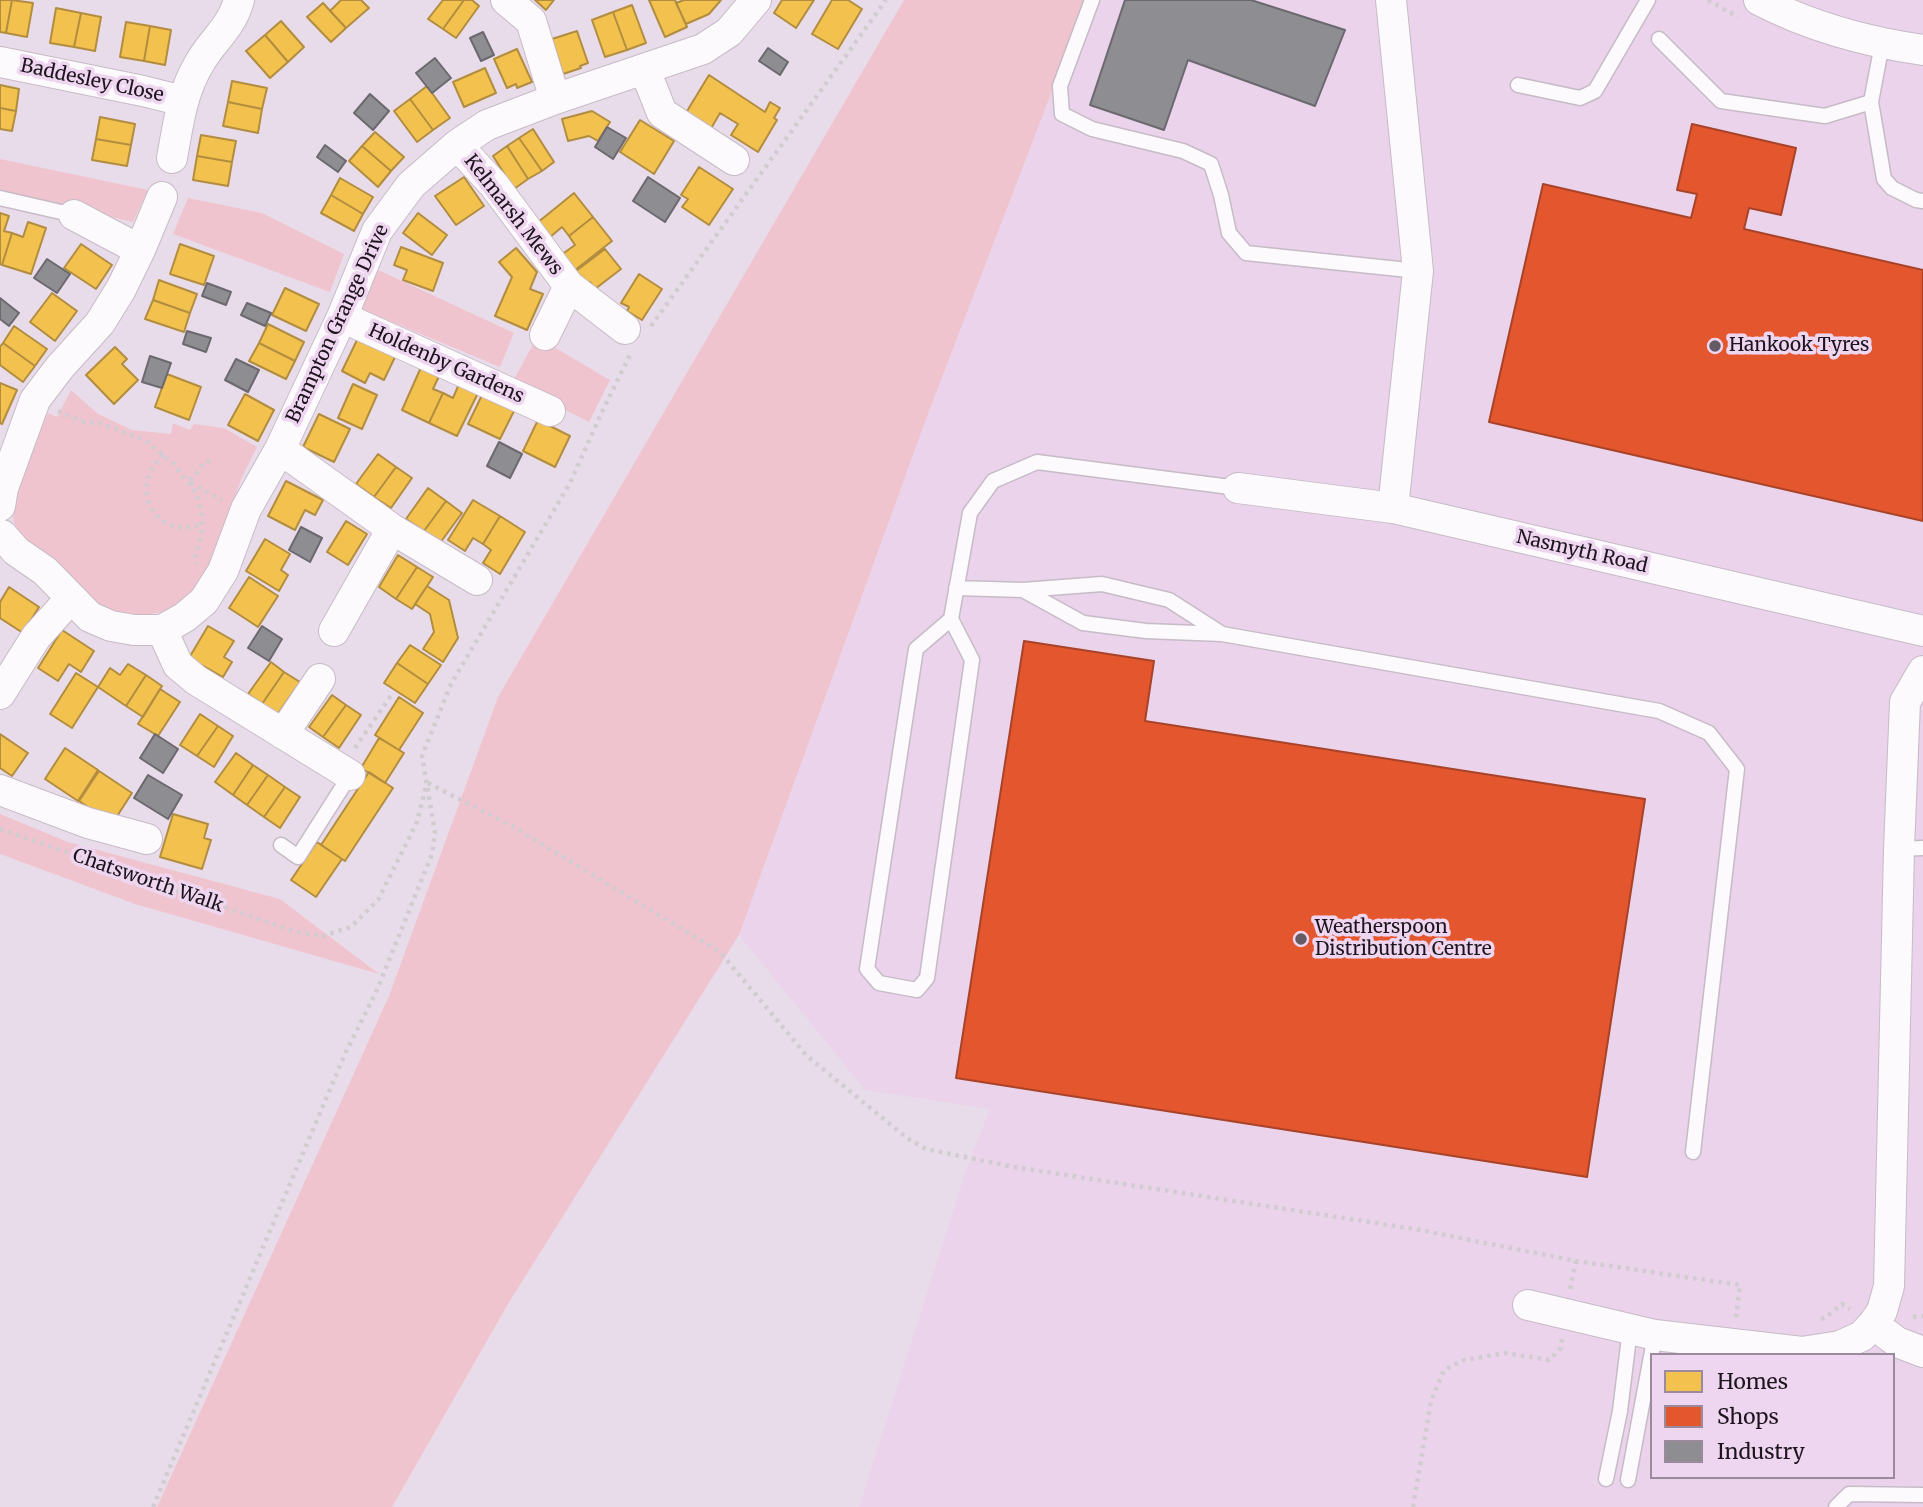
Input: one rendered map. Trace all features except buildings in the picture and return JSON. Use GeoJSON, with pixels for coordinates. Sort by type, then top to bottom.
{"type":"FeatureCollection","features":[{"type":"Feature","properties":{"kind":"street"},"geometry":{"type":"LineString","coordinates":[[172,158],[188,84],[200,61],[235,15],[239,0]]}},
{"type":"Feature","properties":{"kind":"street"},"geometry":{"type":"LineString","coordinates":[[506,0],[531,21],[555,99]]}},
{"type":"Feature","properties":{"kind":"street","name":"Brampton Grange Drive"},"geometry":{"type":"LineString","coordinates":[[162,630],[185,617],[204,601],[223,571],[246,509],[280,449],[342,317],[377,230],[411,185],[457,145],[487,125],[703,49],[729,32],[756,0]]}},
{"type":"Feature","properties":{"kind":"street"},"geometry":{"type":"LineString","coordinates":[[1391,0],[1418,271],[1393,508]]}},
{"type":"Feature","properties":{"kind":"street"},"geometry":{"type":"LineString","coordinates":[[1759,0],[1787,15],[1882,44],[1923,50]]}},
{"type":"Feature","properties":{"kind":"street","name":"Baddesley Close"},"geometry":{"type":"LineString","coordinates":[[0,62],[183,101]]}},
{"type":"Feature","properties":{"kind":"street"},"geometry":{"type":"LineString","coordinates":[[645,70],[662,113],[734,160]]}},
{"type":"Feature","properties":{"kind":"street","name":"Kelmarsh Mews"},"geometry":{"type":"LineString","coordinates":[[457,145],[494,185],[569,286],[636,335]]}},
{"type":"Feature","properties":{"kind":"street"},"geometry":{"type":"LineString","coordinates":[[0,506],[3,488],[35,400],[60,367],[100,323],[121,289],[162,197]]}},
{"type":"Feature","properties":{"kind":"street"},"geometry":{"type":"LineString","coordinates":[[74,215],[140,250]]}},
{"type":"Feature","properties":{"kind":"street","name":"Kelmarsh Mews"},"geometry":{"type":"LineString","coordinates":[[545,335],[569,286]]}},
{"type":"Feature","properties":{"kind":"street","name":"Holdenby Gardens"},"geometry":{"type":"LineString","coordinates":[[342,317],[551,411]]}},
{"type":"Feature","properties":{"kind":"street"},"geometry":{"type":"LineString","coordinates":[[280,449],[392,529],[477,580]]}},
{"type":"Feature","properties":{"kind":"street","name":"Nasmyth Road"},"geometry":{"type":"LineString","coordinates":[[1238,488],[1393,508],[1923,631]]}},
{"type":"Feature","properties":{"kind":"street"},"geometry":{"type":"LineString","coordinates":[[334,631],[392,529]]}},
{"type":"Feature","properties":{"kind":"street"},"geometry":{"type":"LineString","coordinates":[[1,532],[16,551],[45,571],[90,617],[111,626],[134,630],[162,630],[178,665],[196,680],[345,772]]}},
{"type":"Feature","properties":{"kind":"street"},"geometry":{"type":"LineString","coordinates":[[0,694],[36,637],[71,598]]}},
{"type":"Feature","properties":{"kind":"street"},"geometry":{"type":"LineString","coordinates":[[1528,1305],[1643,1332],[1802,1352],[1840,1346],[1862,1336],[1882,1311],[1889,1286],[1911,848],[1905,702],[1923,671]]}},
{"type":"Feature","properties":{"kind":"street"},"geometry":{"type":"LineString","coordinates":[[283,734],[320,679]]}},
{"type":"Feature","properties":{"kind":"street"},"geometry":{"type":"LineString","coordinates":[[0,790],[88,823],[147,839]]}},
{"type":"Feature","properties":{"kind":"street"},"geometry":{"type":"LineString","coordinates":[[1873,1324],[1897,1342],[1923,1352]]}},
{"type":"Feature","properties":{"kind":"lane"},"geometry":{"type":"LineString","coordinates":[[1092,0],[1060,86],[1062,114],[1092,129],[1183,150],[1211,164],[1222,195],[1229,233],[1246,253],[1418,271]]}},
{"type":"Feature","properties":{"kind":"lane"},"geometry":{"type":"LineString","coordinates":[[1518,85],[1580,98],[1595,91],[1648,0]]}},
{"type":"Feature","properties":{"kind":"lane"},"geometry":{"type":"LineString","coordinates":[[1659,39],[1721,101],[1825,116],[1871,102]]}},
{"type":"Feature","properties":{"kind":"lane"},"geometry":{"type":"LineString","coordinates":[[1882,44],[1871,102],[1884,178],[1892,188],[1923,201]]}},
{"type":"Feature","properties":{"kind":"lane"},"geometry":{"type":"LineString","coordinates":[[0,198],[74,215]]}},
{"type":"Feature","properties":{"kind":"lane"},"geometry":{"type":"LineString","coordinates":[[951,620],[916,649],[867,969],[879,983],[917,990],[927,978],[972,660],[951,620],[970,513],[993,481],[1037,462],[1238,488]]}},
{"type":"Feature","properties":{"kind":"lane"},"geometry":{"type":"LineString","coordinates":[[956,588],[1023,590],[1102,584],[1169,600],[1222,634]]}},
{"type":"Feature","properties":{"kind":"lane"},"geometry":{"type":"LineString","coordinates":[[1023,590],[1083,623],[1146,631],[1222,634],[1659,711],[1709,733],[1737,769],[1693,1152]]}},
{"type":"Feature","properties":{"kind":"lane"},"geometry":{"type":"LineString","coordinates":[[281,845],[298,857],[345,772]]}},
{"type":"Feature","properties":{"kind":"lane"},"geometry":{"type":"LineString","coordinates":[[1606,1479],[1620,1411],[1643,1332]]}},
{"type":"Feature","properties":{"kind":"lane"},"geometry":{"type":"LineString","coordinates":[[1628,1480],[1643,1332]]}},
{"type":"Feature","properties":{"kind":"lane"},"geometry":{"type":"LineString","coordinates":[[1836,1507],[1849,1494],[1923,1495]]}},
{"type":"Feature","properties":{"kind":"path"},"geometry":{"type":"LineString","coordinates":[[153,1507],[345,1054],[377,990],[432,854],[435,833],[422,756],[451,684],[570,483],[636,335],[886,0]]}},
{"type":"Feature","properties":{"kind":"path"},"geometry":{"type":"LineString","coordinates":[[35,400],[69,417],[99,423],[145,440],[173,462],[197,494],[202,532],[195,558],[199,570],[214,587]]}},
{"type":"Feature","properties":{"kind":"path"},"geometry":{"type":"LineString","coordinates":[[163,454],[148,477],[146,492],[150,508],[161,520],[174,526],[189,528],[202,524]]}},
{"type":"Feature","properties":{"kind":"path"},"geometry":{"type":"LineString","coordinates":[[188,481],[204,462],[210,461]]}},
{"type":"Feature","properties":{"kind":"path"},"geometry":{"type":"LineString","coordinates":[[188,481],[221,500],[246,509]]}},
{"type":"Feature","properties":{"kind":"path"},"geometry":{"type":"LineString","coordinates":[[345,772],[392,694]]}},
{"type":"Feature","properties":{"kind":"path"},"geometry":{"type":"LineString","coordinates":[[427,782],[512,826],[720,951],[807,1056],[907,1138],[926,1149],[1014,1167],[1415,1229],[1576,1261],[1740,1285],[1736,1317],[1749,1319]]}},
{"type":"Feature","properties":{"kind":"path","name":"Chatsworth Walk"},"geometry":{"type":"LineString","coordinates":[[0,829],[296,932],[323,936],[351,927],[378,900],[417,822],[427,782]]}},
{"type":"Feature","properties":{"kind":"path"},"geometry":{"type":"LineString","coordinates":[[1413,1507],[1431,1401],[1444,1370],[1464,1360],[1506,1353],[1549,1360],[1561,1348],[1576,1261]]}},
{"type":"Feature","properties":{"kind":"path"},"geometry":{"type":"LineString","coordinates":[[1812,1320],[1825,1318],[1842,1304],[1873,1324]]}},
{"type":"Feature","properties":{"kind":"shaded area"},"geometry":{"type":"Polygon","coordinates":[[[904,0],[1087,0],[926,419],[739,935],[508,1304],[392,1507],[157,1507],[389,996],[498,697],[904,0]]]}},
{"type":"Feature","properties":{"kind":"shaded area"},"geometry":{"type":"Polygon","coordinates":[[[1087,0],[1923,0],[1923,1507],[859,1507],[967,1167],[990,1109],[865,1090],[739,935],[926,419],[1087,0]]]}},
{"type":"Feature","properties":{"kind":"shaded area"},"geometry":{"type":"Polygon","coordinates":[[[0,159],[148,190],[133,222],[0,191],[0,159]]]}},
{"type":"Feature","properties":{"kind":"shaded area"},"geometry":{"type":"Polygon","coordinates":[[[188,198],[262,213],[344,254],[330,292],[173,234],[188,198]]]}},
{"type":"Feature","properties":{"kind":"shaded area"},"geometry":{"type":"Polygon","coordinates":[[[374,268],[514,333],[500,367],[354,306],[374,268]]]}},
{"type":"Feature","properties":{"kind":"shaded area"},"geometry":{"type":"Polygon","coordinates":[[[537,337],[610,380],[589,422],[512,383],[537,337]]]}},
{"type":"Feature","properties":{"kind":"shaded area"},"geometry":{"type":"Polygon","coordinates":[[[71,390],[98,414],[132,430],[171,434],[173,423],[190,430],[194,424],[224,428],[257,447],[242,477],[215,563],[193,596],[171,610],[147,615],[120,613],[98,607],[18,533],[13,519],[28,452],[48,413],[57,417],[71,390]]]}},
{"type":"Feature","properties":{"kind":"shaded area"},"geometry":{"type":"Polygon","coordinates":[[[0,814],[68,842],[280,899],[379,974],[135,904],[0,854],[0,814]]]}},
{"type":"Feature","properties":{"kind":"place","name":"Hankook Tyres"},"geometry":{"type":"Point","coordinates":[1715,346]}},
{"type":"Feature","properties":{"kind":"place","name":"Weatherspoon Distribution Centre"},"geometry":{"type":"Point","coordinates":[1301,939]}}]}
